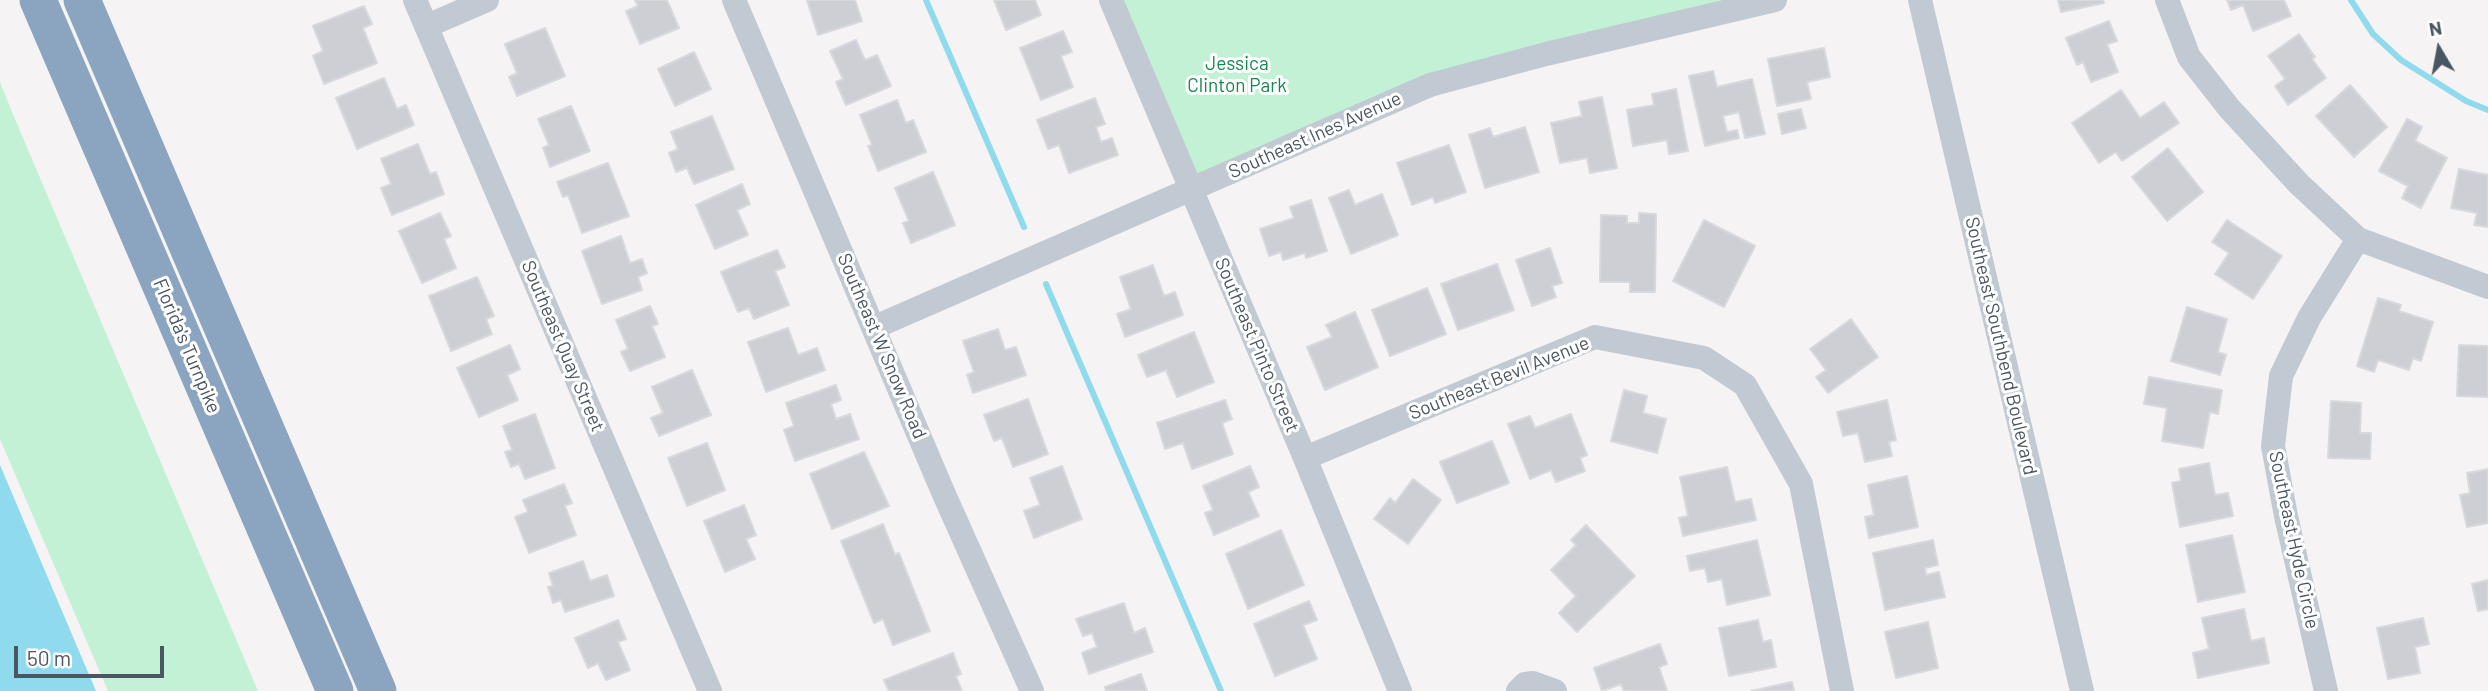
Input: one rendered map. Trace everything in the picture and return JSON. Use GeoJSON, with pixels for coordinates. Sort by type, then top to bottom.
{"type":"FeatureCollection","features":[{"type":"Feature","properties":{"kind":"highway","name":"Florida's Turnpike"},"geometry":{"type":"LineString","coordinates":[[38,0],[335,691]]}},
{"type":"Feature","properties":{"kind":"highway","name":"Florida's Turnpike"},"geometry":{"type":"LineString","coordinates":[[82,0],[378,691]]}},
{"type":"Feature","properties":{"kind":"street","name":"Southeast Quay Street"},"geometry":{"type":"LineString","coordinates":[[415,0],[710,691]]}},
{"type":"Feature","properties":{"kind":"street"},"geometry":{"type":"LineString","coordinates":[[427,26],[487,0]]}},
{"type":"Feature","properties":{"kind":"street","name":"Southeast W Snow Road"},"geometry":{"type":"LineString","coordinates":[[734,0],[943,492],[1032,691]]}},
{"type":"Feature","properties":{"kind":"street","name":"Southeast Pinto Street"},"geometry":{"type":"LineString","coordinates":[[1111,0],[1305,458],[1400,691]]}},
{"type":"Feature","properties":{"kind":"street","name":"Southeast Ines Avenue"},"geometry":{"type":"LineString","coordinates":[[875,327],[1430,85],[1546,54],[1775,0]]}},
{"type":"Feature","properties":{"kind":"street","name":"Southeast Southbend Boulevard"},"geometry":{"type":"LineString","coordinates":[[1920,0],[2082,691]]}},
{"type":"Feature","properties":{"kind":"street"},"geometry":{"type":"LineString","coordinates":[[2167,0],[2189,57],[2229,108],[2299,184],[2358,240],[2488,287]]}},
{"type":"Feature","properties":{"kind":"street","name":"Southeast Hyde Circle"},"geometry":{"type":"LineString","coordinates":[[2326,691],[2273,446],[2281,376],[2309,318],[2358,240]]}},
{"type":"Feature","properties":{"kind":"street","name":"Southeast Bevil Avenue"},"geometry":{"type":"LineString","coordinates":[[1305,458],[1595,337],[1704,358],[1745,385],[1801,484],[1842,691]]}},
{"type":"Feature","properties":{"kind":"street"},"geometry":{"type":"LineString","coordinates":[[1518,691],[1525,684],[1533,683],[1555,691]]}},
{"type":"Feature","properties":{"kind":"green space","name":"Jessica Clinton Park"},"geometry":{"type":"Polygon","coordinates":[[[1122,0],[1732,0],[1562,38],[1196,176],[1122,0]]]}},
{"type":"Feature","properties":{"kind":"green space"},"geometry":{"type":"Polygon","coordinates":[[[0,82],[258,691],[108,691],[0,439],[0,82]]]}},
{"type":"Feature","properties":{"kind":"water"},"geometry":{"type":"Polygon","coordinates":[[[0,465],[96,691],[0,691],[0,465]]]}},
{"type":"Feature","properties":{"kind":"building"},"geometry":{"type":"Polygon","coordinates":[[[635,0],[667,0],[679,28],[640,44],[626,11],[638,6],[635,0]]]}},
{"type":"Feature","properties":{"kind":"building"},"geometry":{"type":"Polygon","coordinates":[[[807,0],[855,0],[862,21],[818,35],[807,0]]]}},
{"type":"Feature","properties":{"kind":"building"},"geometry":{"type":"Polygon","coordinates":[[[994,0],[1035,0],[1041,15],[1006,30],[994,0]]]}},
{"type":"Feature","properties":{"kind":"building"},"geometry":{"type":"Polygon","coordinates":[[[2058,0],[2103,0],[2104,3],[2061,12],[2058,0]]]}},
{"type":"Feature","properties":{"kind":"building"},"geometry":{"type":"Polygon","coordinates":[[[2227,0],[2284,0],[2291,16],[2253,31],[2243,5],[2231,10],[2227,0]]]}},
{"type":"Feature","properties":{"kind":"building"},"geometry":{"type":"Polygon","coordinates":[[[364,6],[372,24],[363,28],[377,63],[324,84],[313,56],[323,51],[313,26],[364,6]]]}},
{"type":"Feature","properties":{"kind":"building"},"geometry":{"type":"Polygon","coordinates":[[[2109,21],[2117,41],[2107,44],[2118,72],[2091,82],[2083,62],[2077,65],[2066,38],[2109,21]]]}},
{"type":"Feature","properties":{"kind":"building"},"geometry":{"type":"Polygon","coordinates":[[[545,28],[565,76],[517,96],[509,77],[517,73],[505,44],[545,28]]]}},
{"type":"Feature","properties":{"kind":"building"},"geometry":{"type":"Polygon","coordinates":[[[1063,31],[1072,52],[1061,56],[1073,87],[1041,100],[1020,48],[1063,31]]]}},
{"type":"Feature","properties":{"kind":"building"},"geometry":{"type":"Polygon","coordinates":[[[2299,34],[2326,78],[2288,105],[2275,86],[2285,79],[2268,56],[2299,34]]]}},
{"type":"Feature","properties":{"kind":"building"},"geometry":{"type":"Polygon","coordinates":[[[856,40],[865,60],[877,55],[891,86],[846,105],[836,82],[843,79],[830,51],[856,40]]]}},
{"type":"Feature","properties":{"kind":"building"},"geometry":{"type":"Polygon","coordinates":[[[1824,48],[1830,77],[1807,82],[1811,99],[1777,106],[1768,59],[1824,48]]]}},
{"type":"Feature","properties":{"kind":"building"},"geometry":{"type":"Polygon","coordinates":[[[694,52],[711,89],[675,106],[658,69],[694,52]]]}},
{"type":"Feature","properties":{"kind":"building"},"geometry":{"type":"Polygon","coordinates":[[[1713,71],[1717,87],[1752,79],[1765,134],[1745,138],[1739,112],[1723,116],[1727,132],[1737,130],[1739,138],[1705,146],[1689,76],[1713,71]]]}},
{"type":"Feature","properties":{"kind":"building"},"geometry":{"type":"Polygon","coordinates":[[[384,78],[397,109],[406,105],[414,125],[357,149],[336,98],[384,78]]]}},
{"type":"Feature","properties":{"kind":"building"},"geometry":{"type":"Polygon","coordinates":[[[2350,85],[2387,127],[2354,157],[2316,116],[2350,85]]]}},
{"type":"Feature","properties":{"kind":"building"},"geometry":{"type":"Polygon","coordinates":[[[1676,89],[1688,151],[1669,154],[1667,140],[1633,146],[1627,110],[1654,105],[1652,94],[1676,89]]]}},
{"type":"Feature","properties":{"kind":"building"},"geometry":{"type":"Polygon","coordinates":[[[2121,90],[2140,118],[2164,102],[2179,123],[2122,161],[2116,152],[2099,163],[2072,123],[2121,90]]]}},
{"type":"Feature","properties":{"kind":"building"},"geometry":{"type":"Polygon","coordinates":[[[1602,97],[1617,168],[1590,173],[1587,158],[1560,163],[1551,123],[1582,116],[1579,102],[1602,97]]]}},
{"type":"Feature","properties":{"kind":"building"},"geometry":{"type":"Polygon","coordinates":[[[1095,98],[1105,124],[1096,127],[1101,142],[1112,138],[1118,155],[1069,173],[1059,145],[1048,149],[1037,120],[1095,98]]]}},
{"type":"Feature","properties":{"kind":"building"},"geometry":{"type":"Polygon","coordinates":[[[897,100],[906,123],[913,120],[926,152],[878,171],[868,146],[872,145],[860,115],[897,100]]]}},
{"type":"Feature","properties":{"kind":"building"},"geometry":{"type":"Polygon","coordinates":[[[571,106],[590,151],[550,167],[543,148],[549,145],[538,119],[571,106]]]}},
{"type":"Feature","properties":{"kind":"building"},"geometry":{"type":"Polygon","coordinates":[[[1801,109],[1806,128],[1782,134],[1778,114],[1801,109]]]}},
{"type":"Feature","properties":{"kind":"building"},"geometry":{"type":"Polygon","coordinates":[[[712,116],[734,169],[694,184],[687,168],[676,172],[669,153],[678,149],[671,132],[712,116]]]}},
{"type":"Feature","properties":{"kind":"building"},"geometry":{"type":"Polygon","coordinates":[[[2407,119],[2422,127],[2415,141],[2447,158],[2421,208],[2402,198],[2408,186],[2379,171],[2407,119]]]}},
{"type":"Feature","properties":{"kind":"building"},"geometry":{"type":"Polygon","coordinates":[[[1525,127],[1539,172],[1485,188],[1469,135],[1490,128],[1493,137],[1525,127]]]}},
{"type":"Feature","properties":{"kind":"building"},"geometry":{"type":"Polygon","coordinates":[[[418,144],[430,174],[436,172],[444,194],[392,215],[381,188],[391,184],[381,159],[418,144]]]}},
{"type":"Feature","properties":{"kind":"building"},"geometry":{"type":"Polygon","coordinates":[[[1449,145],[1466,192],[1435,203],[1433,197],[1412,205],[1397,163],[1449,145]]]}},
{"type":"Feature","properties":{"kind":"building"},"geometry":{"type":"Polygon","coordinates":[[[2168,148],[2203,192],[2167,221],[2132,177],[2168,148]]]}},
{"type":"Feature","properties":{"kind":"building"},"geometry":{"type":"Polygon","coordinates":[[[608,163],[629,216],[582,233],[568,195],[563,197],[557,182],[608,163]]]}},
{"type":"Feature","properties":{"kind":"building"},"geometry":{"type":"Polygon","coordinates":[[[2459,169],[2488,175],[2488,227],[2474,225],[2477,213],[2451,208],[2459,169]]]}},
{"type":"Feature","properties":{"kind":"building"},"geometry":{"type":"Polygon","coordinates":[[[933,172],[955,225],[911,243],[903,223],[909,221],[895,188],[933,172]]]}},
{"type":"Feature","properties":{"kind":"building"},"geometry":{"type":"Polygon","coordinates":[[[742,184],[750,204],[737,210],[748,235],[715,249],[696,205],[742,184]]]}},
{"type":"Feature","properties":{"kind":"building"},"geometry":{"type":"Polygon","coordinates":[[[1349,190],[1355,205],[1382,194],[1398,235],[1351,254],[1329,198],[1349,190]]]}},
{"type":"Feature","properties":{"kind":"building"},"geometry":{"type":"Polygon","coordinates":[[[1311,200],[1327,251],[1306,258],[1305,253],[1283,260],[1281,252],[1269,256],[1260,229],[1294,218],[1290,207],[1311,200]]]}},
{"type":"Feature","properties":{"kind":"building"},"geometry":{"type":"Polygon","coordinates":[[[440,213],[451,236],[444,239],[456,268],[422,283],[399,231],[440,213]]]}},
{"type":"Feature","properties":{"kind":"building"},"geometry":{"type":"Polygon","coordinates":[[[1639,213],[1656,214],[1655,292],[1630,292],[1630,282],[1600,282],[1601,215],[1627,216],[1627,223],[1639,223],[1639,213]]]}},
{"type":"Feature","properties":{"kind":"building"},"geometry":{"type":"Polygon","coordinates":[[[1704,220],[1755,246],[1724,307],[1673,281],[1704,220]]]}},
{"type":"Feature","properties":{"kind":"building"},"geometry":{"type":"Polygon","coordinates":[[[2227,220],[2282,256],[2253,299],[2215,274],[2229,253],[2212,242],[2227,220]]]}},
{"type":"Feature","properties":{"kind":"building"},"geometry":{"type":"Polygon","coordinates":[[[621,236],[630,263],[642,259],[647,273],[638,277],[642,290],[602,304],[582,251],[621,236]]]}},
{"type":"Feature","properties":{"kind":"building"},"geometry":{"type":"Polygon","coordinates":[[[1550,248],[1562,283],[1552,286],[1556,297],[1532,306],[1516,260],[1550,248]]]}},
{"type":"Feature","properties":{"kind":"building"},"geometry":{"type":"Polygon","coordinates":[[[777,250],[785,267],[775,271],[789,305],[754,319],[749,308],[738,312],[721,272],[777,250]]]}},
{"type":"Feature","properties":{"kind":"building"},"geometry":{"type":"Polygon","coordinates":[[[1497,264],[1514,310],[1458,330],[1441,284],[1497,264]]]}},
{"type":"Feature","properties":{"kind":"building"},"geometry":{"type":"Polygon","coordinates":[[[1153,265],[1164,296],[1175,292],[1183,315],[1125,337],[1117,314],[1131,309],[1120,277],[1153,265]]]}},
{"type":"Feature","properties":{"kind":"building"},"geometry":{"type":"Polygon","coordinates":[[[477,277],[494,316],[486,319],[492,334],[451,351],[429,296],[477,277]]]}},
{"type":"Feature","properties":{"kind":"building"},"geometry":{"type":"Polygon","coordinates":[[[1427,288],[1446,334],[1390,356],[1372,310],[1427,288]]]}},
{"type":"Feature","properties":{"kind":"building"},"geometry":{"type":"Polygon","coordinates":[[[2378,298],[2401,305],[2399,311],[2433,322],[2421,361],[2413,358],[2409,370],[2378,360],[2374,372],[2357,366],[2378,298]]]}},
{"type":"Feature","properties":{"kind":"building"},"geometry":{"type":"Polygon","coordinates":[[[650,306],[658,324],[652,326],[665,357],[630,371],[621,352],[628,349],[616,320],[650,306]]]}},
{"type":"Feature","properties":{"kind":"building"},"geometry":{"type":"Polygon","coordinates":[[[2187,307],[2227,319],[2218,352],[2226,355],[2220,375],[2171,361],[2187,307]]]}},
{"type":"Feature","properties":{"kind":"building"},"geometry":{"type":"Polygon","coordinates":[[[1355,312],[1378,367],[1325,390],[1307,347],[1332,337],[1326,325],[1355,312]]]}},
{"type":"Feature","properties":{"kind":"building"},"geometry":{"type":"Polygon","coordinates":[[[1851,319],[1878,357],[1828,393],[1816,377],[1826,370],[1810,349],[1851,319]]]}},
{"type":"Feature","properties":{"kind":"building"},"geometry":{"type":"Polygon","coordinates":[[[788,328],[798,355],[817,348],[825,370],[766,392],[748,342],[788,328]]]}},
{"type":"Feature","properties":{"kind":"building"},"geometry":{"type":"Polygon","coordinates":[[[998,329],[1005,350],[1016,347],[1026,375],[973,393],[967,375],[974,372],[963,341],[998,329]]]}},
{"type":"Feature","properties":{"kind":"building"},"geometry":{"type":"Polygon","coordinates":[[[1194,332],[1214,382],[1177,397],[1166,370],[1147,377],[1138,355],[1194,332]]]}},
{"type":"Feature","properties":{"kind":"building"},"geometry":{"type":"Polygon","coordinates":[[[510,345],[520,369],[507,375],[518,400],[479,417],[457,368],[510,345]]]}},
{"type":"Feature","properties":{"kind":"building"},"geometry":{"type":"Polygon","coordinates":[[[2459,345],[2488,346],[2488,397],[2457,396],[2459,345]]]}},
{"type":"Feature","properties":{"kind":"building"},"geometry":{"type":"Polygon","coordinates":[[[692,370],[711,415],[659,436],[651,418],[663,413],[652,387],[692,370]]]}},
{"type":"Feature","properties":{"kind":"building"},"geometry":{"type":"Polygon","coordinates":[[[2149,377],[2222,390],[2218,414],[2210,412],[2203,448],[2162,441],[2167,408],[2144,404],[2149,377]]]}},
{"type":"Feature","properties":{"kind":"building"},"geometry":{"type":"Polygon","coordinates":[[[836,385],[841,400],[831,404],[836,419],[850,414],[859,439],[795,461],[784,430],[794,426],[786,403],[836,385]]]}},
{"type":"Feature","properties":{"kind":"building"},"geometry":{"type":"Polygon","coordinates":[[[1624,390],[1647,396],[1643,413],[1666,419],[1657,453],[1611,441],[1624,390]]]}},
{"type":"Feature","properties":{"kind":"building"},"geometry":{"type":"Polygon","coordinates":[[[1028,399],[1048,454],[1013,467],[1002,438],[994,441],[984,415],[1028,399]]]}},
{"type":"Feature","properties":{"kind":"building"},"geometry":{"type":"Polygon","coordinates":[[[1225,400],[1232,419],[1222,423],[1233,454],[1192,469],[1183,443],[1165,449],[1157,423],[1225,400]]]}},
{"type":"Feature","properties":{"kind":"building"},"geometry":{"type":"Polygon","coordinates":[[[1887,400],[1896,440],[1889,442],[1892,456],[1865,462],[1858,433],[1843,436],[1837,412],[1887,400]]]}},
{"type":"Feature","properties":{"kind":"building"},"geometry":{"type":"Polygon","coordinates":[[[2331,401],[2361,403],[2360,433],[2371,433],[2370,459],[2328,458],[2331,401]]]}},
{"type":"Feature","properties":{"kind":"building"},"geometry":{"type":"Polygon","coordinates":[[[535,414],[555,468],[525,479],[519,464],[511,467],[505,452],[512,450],[503,426],[535,414]]]}},
{"type":"Feature","properties":{"kind":"building"},"geometry":{"type":"Polygon","coordinates":[[[1571,414],[1587,455],[1580,458],[1585,471],[1556,482],[1551,470],[1530,479],[1508,424],[1530,416],[1535,428],[1571,414]]]}},
{"type":"Feature","properties":{"kind":"building"},"geometry":{"type":"Polygon","coordinates":[[[1492,441],[1509,483],[1457,503],[1440,462],[1492,441]]]}},
{"type":"Feature","properties":{"kind":"building"},"geometry":{"type":"Polygon","coordinates":[[[707,443],[725,490],[687,506],[668,458],[707,443]]]}},
{"type":"Feature","properties":{"kind":"building"},"geometry":{"type":"Polygon","coordinates":[[[864,452],[889,506],[832,529],[810,474],[864,452]]]}},
{"type":"Feature","properties":{"kind":"building"},"geometry":{"type":"Polygon","coordinates":[[[2209,463],[2215,495],[2228,493],[2233,516],[2180,527],[2172,483],[2181,481],[2179,469],[2209,463]]]}},
{"type":"Feature","properties":{"kind":"building"},"geometry":{"type":"Polygon","coordinates":[[[1062,466],[1082,519],[1034,538],[1024,511],[1040,505],[1030,478],[1062,466]]]}},
{"type":"Feature","properties":{"kind":"building"},"geometry":{"type":"Polygon","coordinates":[[[1250,466],[1259,487],[1248,492],[1259,516],[1214,535],[1205,513],[1213,510],[1203,486],[1250,466]]]}},
{"type":"Feature","properties":{"kind":"building"},"geometry":{"type":"Polygon","coordinates":[[[1727,467],[1735,502],[1751,499],[1756,520],[1683,536],[1679,518],[1688,516],[1680,477],[1727,467]]]}},
{"type":"Feature","properties":{"kind":"building"},"geometry":{"type":"Polygon","coordinates":[[[2488,469],[2488,523],[2467,527],[2460,495],[2470,493],[2467,473],[2488,469]]]}},
{"type":"Feature","properties":{"kind":"building"},"geometry":{"type":"Polygon","coordinates":[[[1907,476],[1918,527],[1869,538],[1865,517],[1874,515],[1868,485],[1907,476]]]}},
{"type":"Feature","properties":{"kind":"building"},"geometry":{"type":"Polygon","coordinates":[[[1413,479],[1441,500],[1408,544],[1374,519],[1390,498],[1395,503],[1413,479]]]}},
{"type":"Feature","properties":{"kind":"building"},"geometry":{"type":"Polygon","coordinates":[[[564,484],[572,503],[565,506],[576,535],[529,553],[515,517],[528,512],[523,500],[564,484]]]}},
{"type":"Feature","properties":{"kind":"building"},"geometry":{"type":"Polygon","coordinates":[[[744,505],[756,535],[746,539],[755,559],[725,572],[704,521],[744,505]]]}},
{"type":"Feature","properties":{"kind":"building"},"geometry":{"type":"Polygon","coordinates":[[[883,524],[895,555],[899,553],[930,631],[893,645],[883,619],[874,623],[841,541],[883,524]]]}},
{"type":"Feature","properties":{"kind":"building"},"geometry":{"type":"Polygon","coordinates":[[[1586,525],[1635,576],[1577,632],[1559,613],[1576,596],[1551,570],[1576,545],[1571,540],[1586,525]]]}},
{"type":"Feature","properties":{"kind":"building"},"geometry":{"type":"Polygon","coordinates":[[[1281,530],[1304,585],[1248,609],[1226,554],[1281,530]]]}},
{"type":"Feature","properties":{"kind":"building"},"geometry":{"type":"Polygon","coordinates":[[[2232,535],[2245,592],[2198,602],[2186,545],[2232,535]]]}},
{"type":"Feature","properties":{"kind":"building"},"geometry":{"type":"Polygon","coordinates":[[[1757,540],[1770,595],[1727,605],[1722,579],[1708,582],[1705,568],[1690,571],[1687,556],[1757,540]]]}},
{"type":"Feature","properties":{"kind":"building"},"geometry":{"type":"Polygon","coordinates":[[[1933,540],[1938,565],[1925,568],[1926,575],[1939,572],[1945,597],[1885,610],[1873,553],[1933,540]]]}},
{"type":"Feature","properties":{"kind":"building"},"geometry":{"type":"Polygon","coordinates":[[[583,561],[590,581],[607,575],[614,596],[565,612],[561,600],[553,603],[548,587],[553,586],[549,573],[583,561]]]}},
{"type":"Feature","properties":{"kind":"building"},"geometry":{"type":"Polygon","coordinates":[[[2488,580],[2488,609],[2478,611],[2472,584],[2488,580]]]}},
{"type":"Feature","properties":{"kind":"building"},"geometry":{"type":"Polygon","coordinates":[[[1309,601],[1317,620],[1303,625],[1317,659],[1275,676],[1254,624],[1309,601]]]}},
{"type":"Feature","properties":{"kind":"building"},"geometry":{"type":"Polygon","coordinates":[[[1124,603],[1134,633],[1145,628],[1153,652],[1089,674],[1082,653],[1097,647],[1092,633],[1083,636],[1076,619],[1124,603]]]}},
{"type":"Feature","properties":{"kind":"building"},"geometry":{"type":"Polygon","coordinates":[[[2244,609],[2251,641],[2264,638],[2269,663],[2198,678],[2193,653],[2209,649],[2202,618],[2244,609]]]}},
{"type":"Feature","properties":{"kind":"building"},"geometry":{"type":"Polygon","coordinates":[[[2423,618],[2429,644],[2415,647],[2420,673],[2388,679],[2377,628],[2423,618]]]}},
{"type":"Feature","properties":{"kind":"building"},"geometry":{"type":"Polygon","coordinates":[[[618,620],[626,639],[618,642],[630,670],[606,680],[598,663],[588,668],[575,638],[618,620]]]}},
{"type":"Feature","properties":{"kind":"building"},"geometry":{"type":"Polygon","coordinates":[[[1758,620],[1763,642],[1771,640],[1776,667],[1729,676],[1719,628],[1758,620]]]}},
{"type":"Feature","properties":{"kind":"building"},"geometry":{"type":"Polygon","coordinates":[[[1928,622],[1938,668],[1896,678],[1885,632],[1928,622]]]}},
{"type":"Feature","properties":{"kind":"building"},"geometry":{"type":"Polygon","coordinates":[[[1660,644],[1667,664],[1659,667],[1667,691],[1624,691],[1621,684],[1602,691],[1594,668],[1660,644]]]}},
{"type":"Feature","properties":{"kind":"building"},"geometry":{"type":"Polygon","coordinates":[[[953,653],[961,674],[956,676],[962,691],[889,691],[884,680],[953,653]]]}},
{"type":"Feature","properties":{"kind":"building"},"geometry":{"type":"Polygon","coordinates":[[[1141,674],[1147,691],[1106,691],[1105,687],[1141,674]]]}},
{"type":"Feature","properties":{"kind":"building"},"geometry":{"type":"Polygon","coordinates":[[[1792,682],[1794,691],[1751,691],[1792,682]]]}},
{"type":"Feature","properties":{"kind":"waterway"},"geometry":{"type":"LineString","coordinates":[[926,0],[1024,227]]}},
{"type":"Feature","properties":{"kind":"waterway"},"geometry":{"type":"LineString","coordinates":[[2351,0],[2373,34],[2401,60],[2466,101],[2488,110]]}},
{"type":"Feature","properties":{"kind":"waterway"},"geometry":{"type":"LineString","coordinates":[[1046,284],[1221,691]]}}]}
